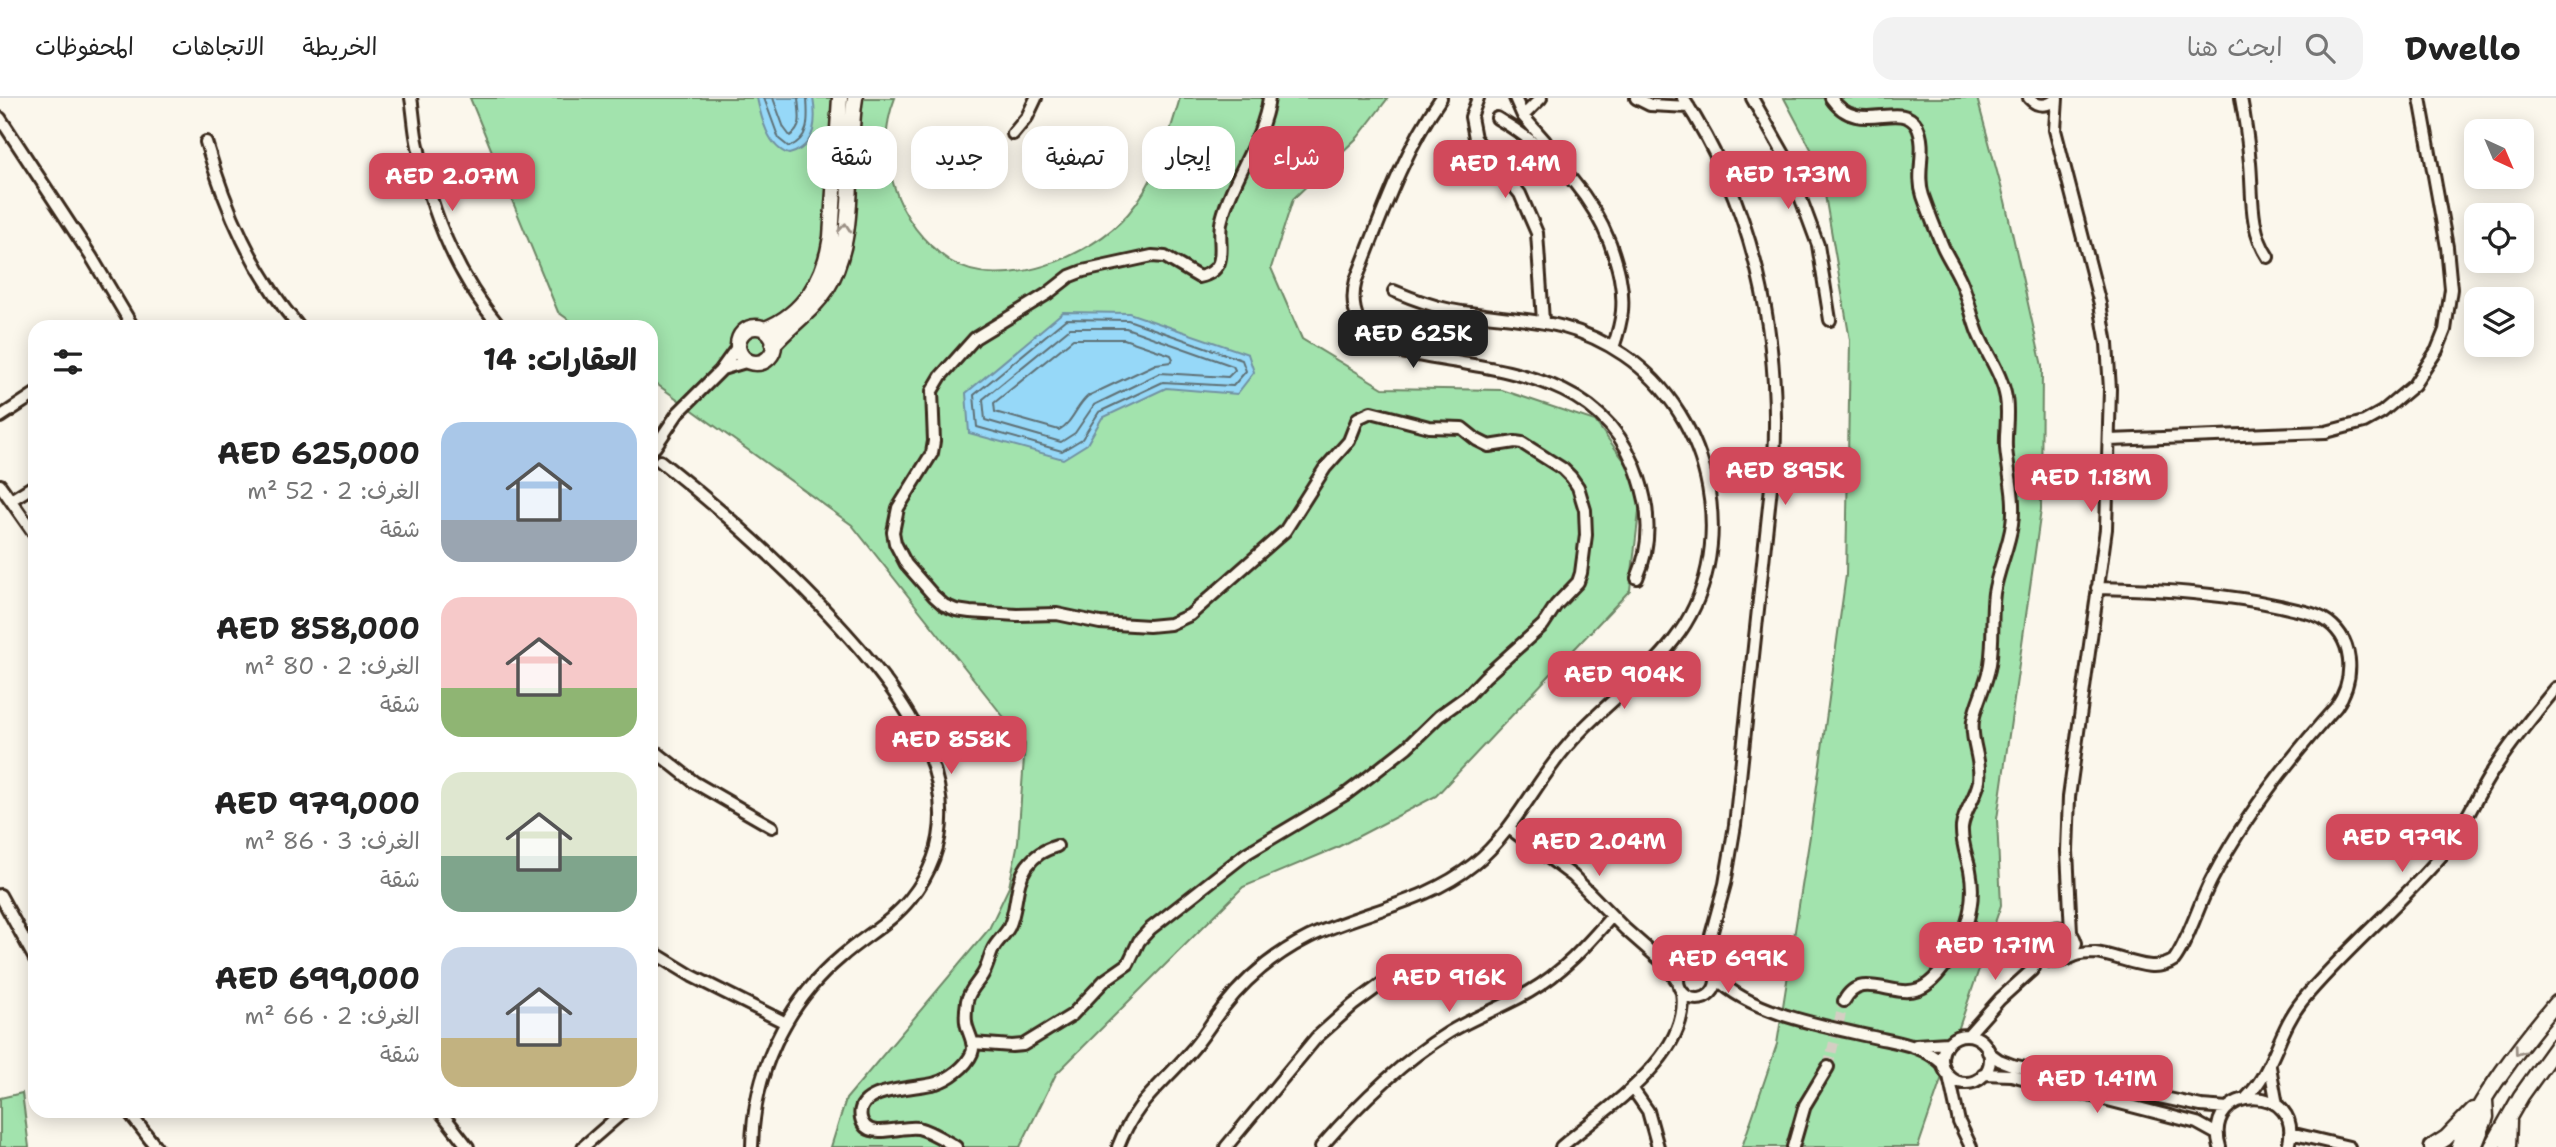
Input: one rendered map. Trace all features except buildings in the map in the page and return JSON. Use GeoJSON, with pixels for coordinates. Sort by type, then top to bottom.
{"type":"FeatureCollection","features":[{"type":"Feature","properties":{"kind":"street"},"geometry":{"type":"LineString","coordinates":[[411,98],[421,163],[441,230],[463,275],[495,320]]}},
{"type":"Feature","properties":{"kind":"street"},"geometry":{"type":"LineString","coordinates":[[765,329],[781,322],[803,304],[814,288],[827,258],[831,237],[840,98]]}},
{"type":"Feature","properties":{"kind":"street"},"geometry":{"type":"LineString","coordinates":[[720,371],[767,358],[773,345],[820,298],[838,265],[844,241],[855,98]]}},
{"type":"Feature","properties":{"kind":"street"},"geometry":{"type":"LineString","coordinates":[[1013,134],[1027,117],[1036,98]]}},
{"type":"Feature","properties":{"kind":"street"},"geometry":{"type":"LineString","coordinates":[[972,1043],[1023,1045],[1072,1015],[1105,981],[1128,964],[1146,933],[1199,889],[1270,838],[1359,785],[1439,716],[1467,696],[1543,625],[1556,605],[1578,582],[1581,573],[1586,535],[1585,510],[1578,487],[1563,469],[1522,443],[1489,446],[1462,428],[1429,427],[1371,412],[1358,418],[1349,441],[1325,468],[1285,531],[1190,615],[1170,624],[1149,626],[1100,623],[1057,614],[1017,615],[956,610],[944,605],[934,596],[906,564],[895,543],[894,520],[903,498],[932,453],[932,391],[936,381],[975,338],[1076,274],[1152,256],[1165,257],[1199,277],[1215,270],[1220,261],[1219,230],[1222,216],[1232,186],[1261,130],[1269,98]]}},
{"type":"Feature","properties":{"kind":"street"},"geometry":{"type":"LineString","coordinates":[[1478,98],[1471,117],[1472,132],[1479,145],[1520,194],[1537,233],[1543,321]]}},
{"type":"Feature","properties":{"kind":"street"},"geometry":{"type":"LineString","coordinates":[[1515,98],[1523,116],[1545,141],[1553,159]]}},
{"type":"Feature","properties":{"kind":"street"},"geometry":{"type":"LineString","coordinates":[[1523,116],[1541,98]]}},
{"type":"Feature","properties":{"kind":"street"},"geometry":{"type":"LineString","coordinates":[[1636,98],[1650,105],[1686,103],[1727,182],[1752,250],[1768,326],[1776,408],[1774,459],[1735,825],[1726,884],[1711,935],[1715,987],[1710,994]]}},
{"type":"Feature","properties":{"kind":"street"},"geometry":{"type":"LineString","coordinates":[[1752,98],[1785,156],[1813,231],[1822,261],[1830,320]]}},
{"type":"Feature","properties":{"kind":"street"},"geometry":{"type":"LineString","coordinates":[[1831,98],[1850,115],[1901,113],[1908,116],[1918,128],[1922,195],[1942,246],[1962,284],[1977,332],[2003,386],[2008,413],[2006,448],[2014,505],[2011,528],[1994,592],[1989,669],[1973,724],[1980,769],[1979,783],[1962,827],[1972,888],[1972,904],[1964,933],[1949,960],[1926,985],[1911,991],[1864,985],[1856,987],[1844,1001]]}},
{"type":"Feature","properties":{"kind":"street"},"geometry":{"type":"LineString","coordinates":[[2034,101],[2046,105],[2057,98]]}},
{"type":"Feature","properties":{"kind":"street"},"geometry":{"type":"LineString","coordinates":[[2057,98],[2055,130],[2104,324],[2110,389],[2106,530],[2069,797],[2069,898],[2071,932],[2076,943],[2072,956]]}},
{"type":"Feature","properties":{"kind":"street"},"geometry":{"type":"LineString","coordinates":[[2241,98],[2250,165],[2253,221],[2259,240],[2269,257]]}},
{"type":"Feature","properties":{"kind":"street"},"geometry":{"type":"LineString","coordinates":[[2109,440],[2326,432],[2364,422],[2382,412],[2414,385],[2437,350],[2445,330],[2451,289],[2447,247],[2420,98]]}},
{"type":"Feature","properties":{"kind":"street"},"geometry":{"type":"LineString","coordinates":[[1442,99],[1421,126],[1407,153],[1356,280],[1353,301],[1358,321],[1370,338],[1388,349],[1530,376],[1568,393],[1603,418],[1619,437],[1632,460],[1644,498],[1647,546],[1637,578]]}},
{"type":"Feature","properties":{"kind":"street"},"geometry":{"type":"LineString","coordinates":[[2034,101],[2055,130]]}},
{"type":"Feature","properties":{"kind":"street"},"geometry":{"type":"LineString","coordinates":[[0,118],[92,258],[129,320]]}},
{"type":"Feature","properties":{"kind":"street"},"geometry":{"type":"LineString","coordinates":[[1497,118],[1525,135],[1571,176],[1601,221],[1616,260],[1623,300],[1621,325],[1613,348]]}},
{"type":"Feature","properties":{"kind":"street"},"geometry":{"type":"LineString","coordinates":[[206,142],[219,188],[239,236],[266,285],[294,320]]}},
{"type":"Feature","properties":{"kind":"street"},"geometry":{"type":"LineString","coordinates":[[1118,1147],[1137,1108],[1191,1051],[1236,993],[1261,968],[1290,947],[1330,928],[1438,887],[1477,862],[1509,828],[1541,778],[1574,737],[1673,642],[1691,612],[1707,565],[1711,531],[1710,498],[1695,441],[1664,391],[1640,368],[1613,348],[1572,328],[1543,321],[1449,310],[1394,291]]}},
{"type":"Feature","properties":{"kind":"street"},"geometry":{"type":"LineString","coordinates":[[658,439],[678,413],[720,371],[747,330],[755,327],[765,329],[770,334],[773,345]]}},
{"type":"Feature","properties":{"kind":"street"},"geometry":{"type":"LineString","coordinates":[[738,346],[743,357],[749,361]]}},
{"type":"Feature","properties":{"kind":"street"},"geometry":{"type":"LineString","coordinates":[[0,417],[28,399]]}},
{"type":"Feature","properties":{"kind":"street"},"geometry":{"type":"LineString","coordinates":[[658,466],[700,494],[774,559],[875,665],[911,717],[935,774],[940,800],[940,823],[934,853],[925,877],[898,912],[825,971],[786,1023],[762,1077],[754,1114],[752,1147]]}},
{"type":"Feature","properties":{"kind":"street"},"geometry":{"type":"LineString","coordinates":[[0,485],[28,525]]}},
{"type":"Feature","properties":{"kind":"street"},"geometry":{"type":"LineString","coordinates":[[11,500],[28,489]]}},
{"type":"Feature","properties":{"kind":"street"},"geometry":{"type":"LineString","coordinates":[[2076,943],[2099,953],[2152,967],[2164,966],[2174,960],[2212,879],[2243,825],[2278,775],[2343,697],[2348,686],[2350,662],[2348,650],[2338,632],[2331,624],[2313,614],[2223,596],[2181,591],[2097,588]]}},
{"type":"Feature","properties":{"kind":"street"},"geometry":{"type":"LineString","coordinates":[[2220,1147],[2217,1134],[2220,1120],[2228,1108],[2247,1097],[2270,1067],[2278,1039],[2293,1013],[2442,856],[2470,815],[2493,771],[2556,688]]}},
{"type":"Feature","properties":{"kind":"street"},"geometry":{"type":"LineString","coordinates":[[658,754],[694,782],[772,827]]}},
{"type":"Feature","properties":{"kind":"street"},"geometry":{"type":"LineString","coordinates":[[1509,828],[1573,876],[1612,916],[1663,961],[1688,997],[1697,999],[1710,994],[1740,998],[1800,1018],[1913,1046],[1929,1053],[1942,1064],[1949,1076],[1962,1132],[1971,1147]]}},
{"type":"Feature","properties":{"kind":"street"},"geometry":{"type":"LineString","coordinates":[[956,1147],[919,1129],[901,1127],[871,1130],[863,1123],[860,1112],[864,1102],[873,1097],[933,1084],[949,1077],[970,1056],[972,1043],[966,1023],[969,994],[984,973],[993,949],[1009,927],[1022,873],[1036,856],[1057,846]]}},
{"type":"Feature","properties":{"kind":"street"},"geometry":{"type":"LineString","coordinates":[[0,895],[28,946]]}},
{"type":"Feature","properties":{"kind":"street"},"geometry":{"type":"LineString","coordinates":[[1913,1046],[1948,1043],[1968,1035],[2028,974],[2038,960],[2042,939],[2063,914],[2069,898]]}},
{"type":"Feature","properties":{"kind":"street"},"geometry":{"type":"LineString","coordinates":[[1321,1147],[1360,1105],[1416,1055],[1462,1024],[1543,983],[1575,957],[1612,916]]}},
{"type":"Feature","properties":{"kind":"street"},"geometry":{"type":"LineString","coordinates":[[2052,929],[2064,928],[2071,932]]}},
{"type":"Feature","properties":{"kind":"street"},"geometry":{"type":"LineString","coordinates":[[1679,1025],[1683,1005],[1679,971],[1711,935]]}},
{"type":"Feature","properties":{"kind":"street"},"geometry":{"type":"LineString","coordinates":[[2042,948],[2047,958],[2056,962]]}},
{"type":"Feature","properties":{"kind":"street"},"geometry":{"type":"LineString","coordinates":[[2028,974],[2072,956],[2099,953]]}},
{"type":"Feature","properties":{"kind":"street"},"geometry":{"type":"LineString","coordinates":[[658,955],[692,976],[786,1023]]}},
{"type":"Feature","properties":{"kind":"street"},"geometry":{"type":"LineString","coordinates":[[1663,961],[1703,961],[1740,998]]}},
{"type":"Feature","properties":{"kind":"street"},"geometry":{"type":"LineString","coordinates":[[1226,1147],[1307,1047],[1326,1028],[1399,971]]}},
{"type":"Feature","properties":{"kind":"street"},"geometry":{"type":"LineString","coordinates":[[1561,1147],[1632,1088],[1663,1052],[1697,999]]}},
{"type":"Feature","properties":{"kind":"street"},"geometry":{"type":"LineString","coordinates":[[2459,1147],[2485,1101],[2556,1003]]}},
{"type":"Feature","properties":{"kind":"street"},"geometry":{"type":"LineString","coordinates":[[1957,1112],[1969,1083],[1983,1074],[1988,1066],[1987,1014]]}},
{"type":"Feature","properties":{"kind":"street"},"geometry":{"type":"LineString","coordinates":[[1968,1035],[1999,1060],[2012,1065],[2201,1107],[2228,1108]]}},
{"type":"Feature","properties":{"kind":"street"},"geometry":{"type":"LineString","coordinates":[[1942,1064],[1944,1049],[1948,1043]]}},
{"type":"Feature","properties":{"kind":"street"},"geometry":{"type":"LineString","coordinates":[[2492,1147],[2510,1114],[2556,1048]]}},
{"type":"Feature","properties":{"kind":"street"},"geometry":{"type":"LineString","coordinates":[[1793,1147],[1805,1105],[1828,1067]]}},
{"type":"Feature","properties":{"kind":"street"},"geometry":{"type":"LineString","coordinates":[[2270,1067],[2277,1105]]}},
{"type":"Feature","properties":{"kind":"street"},"geometry":{"type":"LineString","coordinates":[[1983,1074],[2011,1075],[2197,1123],[2217,1134]]}},
{"type":"Feature","properties":{"kind":"street"},"geometry":{"type":"LineString","coordinates":[[1949,1076],[1969,1083]]}},
{"type":"Feature","properties":{"kind":"street"},"geometry":{"type":"LineString","coordinates":[[1632,1088],[1648,1111],[1658,1147]]}},
{"type":"Feature","properties":{"kind":"street"},"geometry":{"type":"LineString","coordinates":[[2247,1097],[2263,1098],[2277,1105],[2287,1118],[2290,1133],[2288,1147]]}},
{"type":"Feature","properties":{"kind":"street"},"geometry":{"type":"LineString","coordinates":[[2432,1147],[2446,1138],[2485,1101]]}},
{"type":"Feature","properties":{"kind":"street"},"geometry":{"type":"LineString","coordinates":[[2474,1147],[2486,1117],[2485,1101]]}},
{"type":"Feature","properties":{"kind":"street"},"geometry":{"type":"LineString","coordinates":[[2508,1147],[2510,1114]]}},
{"type":"Feature","properties":{"kind":"street"},"geometry":{"type":"LineString","coordinates":[[133,1118],[156,1147]]}},
{"type":"Feature","properties":{"kind":"street"},"geometry":{"type":"LineString","coordinates":[[445,1118],[468,1147]]}},
{"type":"Feature","properties":{"kind":"street"},"geometry":{"type":"LineString","coordinates":[[583,1147],[615,1118]]}},
{"type":"Feature","properties":{"kind":"street"},"geometry":{"type":"LineString","coordinates":[[2290,1133],[2348,1147]]}},
{"type":"Feature","properties":{"kind":"green space"},"geometry":{"type":"Polygon","coordinates":[[[470,98],[895,98],[887,126],[807,126],[807,189],[895,189],[909,219],[931,246],[950,261],[971,270],[995,273],[1020,272],[1045,266],[1092,244],[1128,214],[1145,189],[1235,189],[1235,126],[1171,126],[1180,98],[1388,98],[1358,137],[1344,150],[1344,126],[1249,126],[1249,189],[1303,189],[1293,199],[1271,268],[1302,339],[1383,388],[1502,390],[1595,421],[1642,485],[1630,590],[1436,796],[1336,848],[1243,887],[1056,1074],[1020,1147],[831,1147],[846,1099],[989,929],[1009,887],[1018,842],[1025,744],[852,525],[658,385],[658,320],[569,320],[558,312],[470,98]]]}},
{"type":"Feature","properties":{"kind":"green space"},"geometry":{"type":"Polygon","coordinates":[[[1784,98],[1977,98],[2005,201],[2042,366],[2041,510],[1997,819],[2001,905],[1918,1147],[1742,1147],[1777,1044],[1810,836],[1846,575],[1850,340],[1820,166],[1784,98]]]}},
{"type":"Feature","properties":{"kind":"green space"},"geometry":{"type":"Polygon","coordinates":[[[22,1093],[29,1147],[0,1147],[0,1098],[22,1093]]]}},
{"type":"Feature","properties":{"kind":"water"},"geometry":{"type":"Polygon","coordinates":[[[757,98],[813,98],[814,126],[807,126],[807,143],[789,154],[782,151],[771,139],[757,98]]]}},
{"type":"Feature","properties":{"kind":"water"},"geometry":{"type":"Polygon","coordinates":[[[1063,312],[1129,313],[1248,354],[1254,372],[1237,394],[1166,388],[1102,418],[1087,444],[1063,459],[969,433],[966,393],[1063,312]]]}},
{"type":"Feature","properties":{"kind":"tunnel"},"geometry":{"type":"LineString","coordinates":[[1828,1067],[1844,1001]]}}]}
